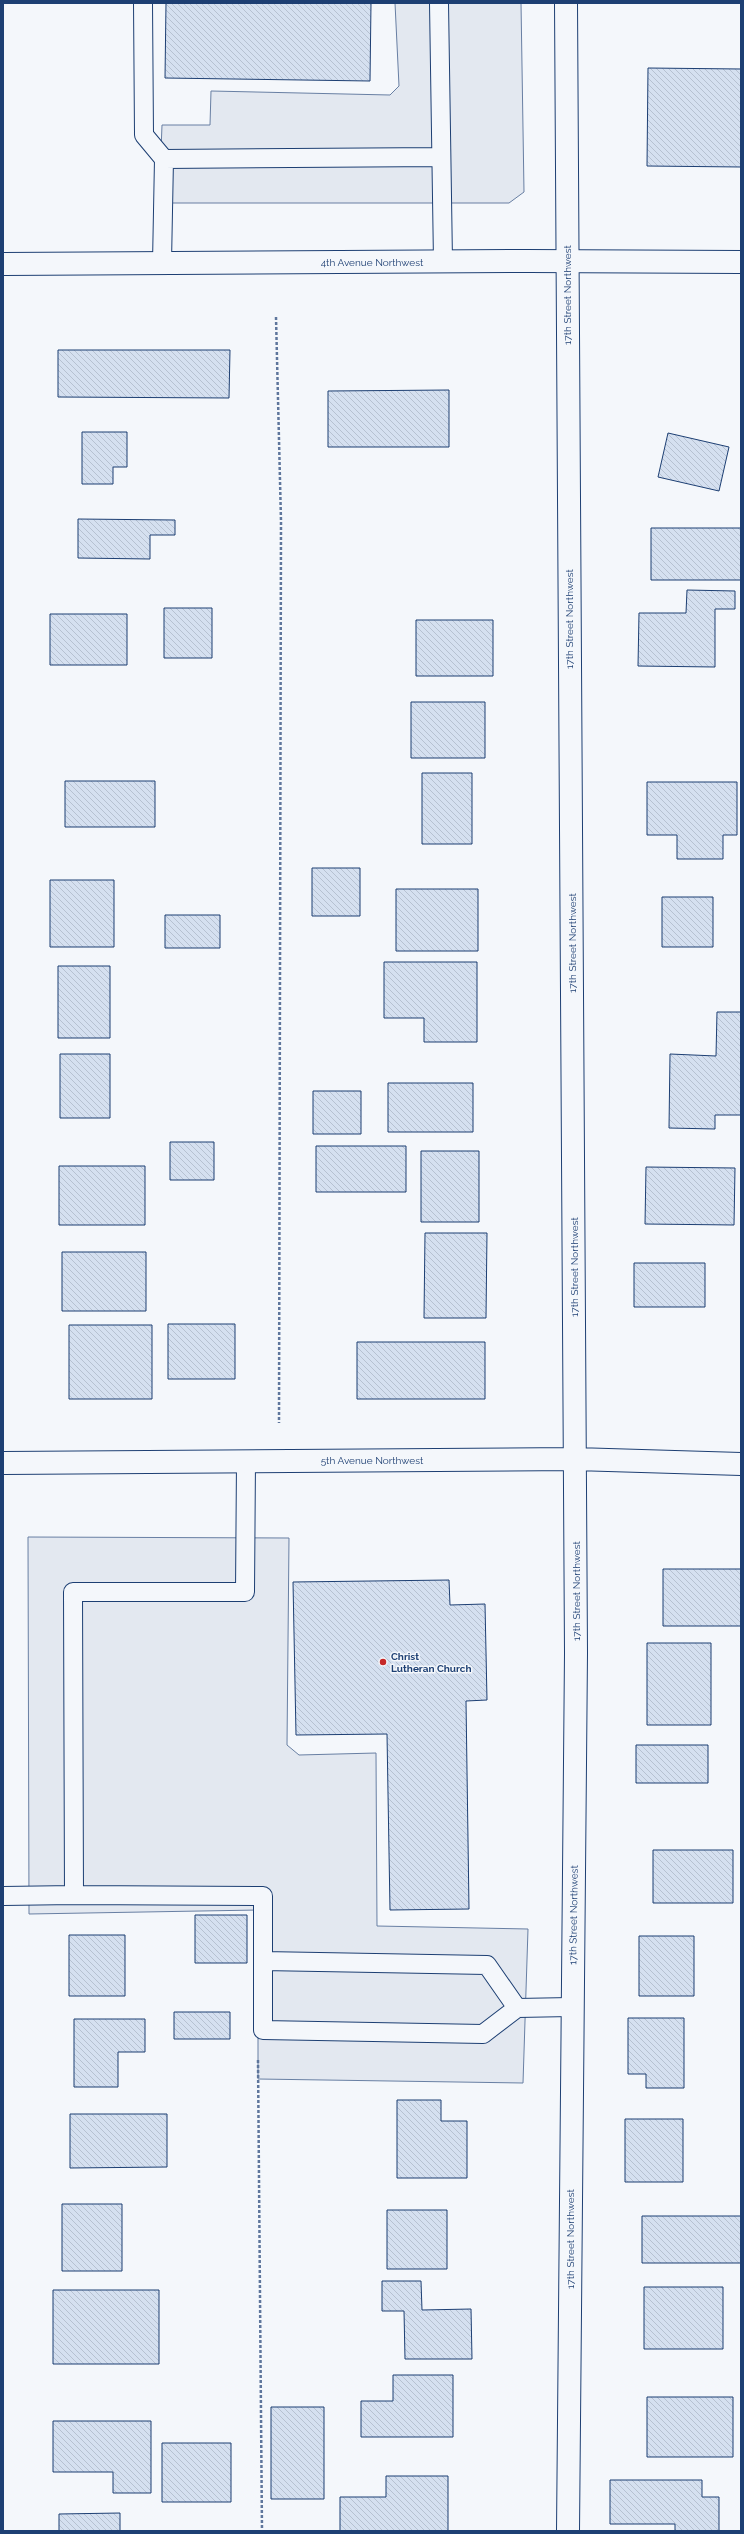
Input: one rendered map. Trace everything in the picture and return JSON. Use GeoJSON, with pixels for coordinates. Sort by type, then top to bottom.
{"type":"FeatureCollection","features":[{"type":"Feature","properties":{"kind":"street","name":"17th Street Northwest"},"geometry":{"type":"LineString","coordinates":[[566,3],[576,1653],[571,2007],[568,2531]]}},
{"type":"Feature","properties":{"kind":"street","name":"4th Avenue Northwest"},"geometry":{"type":"LineString","coordinates":[[3,264],[443,261],[741,262]]}},
{"type":"Feature","properties":{"kind":"street","name":"5th Avenue Northwest"},"geometry":{"type":"LineString","coordinates":[[3,1463],[575,1459],[741,1464]]}},
{"type":"Feature","properties":{"kind":"lane"},"geometry":{"type":"LineString","coordinates":[[143,3],[144,135],[164,159],[162,263]]}},
{"type":"Feature","properties":{"kind":"lane"},"geometry":{"type":"LineString","coordinates":[[439,3],[440,157],[443,261]]}},
{"type":"Feature","properties":{"kind":"lane"},"geometry":{"type":"LineString","coordinates":[[164,159],[440,157]]}},
{"type":"Feature","properties":{"kind":"lane"},"geometry":{"type":"LineString","coordinates":[[74,1895],[73,1592],[245,1592],[246,1461]]}},
{"type":"Feature","properties":{"kind":"lane"},"geometry":{"type":"LineString","coordinates":[[3,1896],[263,1896],[263,2030],[483,2034],[517,2008],[571,2007]]}},
{"type":"Feature","properties":{"kind":"lane"},"geometry":{"type":"LineString","coordinates":[[264,1961],[487,1965],[517,2008]]}},
{"type":"Feature","properties":{"kind":"path"},"geometry":{"type":"LineString","coordinates":[[276,317],[281,521],[279,1423]]}},
{"type":"Feature","properties":{"kind":"path"},"geometry":{"type":"LineString","coordinates":[[258,2052],[262,2531]]}},
{"type":"Feature","properties":{"kind":"shaded area"},"geometry":{"type":"Polygon","coordinates":[[[395,3],[521,3],[524,192],[509,203],[159,203],[162,125],[210,125],[211,91],[390,95],[399,86],[395,3]]]}},
{"type":"Feature","properties":{"kind":"shaded area"},"geometry":{"type":"Polygon","coordinates":[[[28,1537],[289,1538],[287,1745],[299,1755],[376,1753],[377,1926],[528,1929],[523,2083],[258,2079],[258,1910],[29,1914],[28,1537]]]}},
{"type":"Feature","properties":{"kind":"building"},"geometry":{"type":"Polygon","coordinates":[[[166,3],[371,3],[370,81],[165,78],[166,3]]]}},
{"type":"Feature","properties":{"kind":"building"},"geometry":{"type":"Polygon","coordinates":[[[648,68],[741,69],[741,167],[647,166],[648,68]]]}},
{"type":"Feature","properties":{"kind":"building"},"geometry":{"type":"Polygon","coordinates":[[[58,350],[230,350],[229,398],[58,397],[58,350]]]}},
{"type":"Feature","properties":{"kind":"building"},"geometry":{"type":"Polygon","coordinates":[[[449,390],[449,447],[328,447],[328,391],[449,390]]]}},
{"type":"Feature","properties":{"kind":"building"},"geometry":{"type":"Polygon","coordinates":[[[82,432],[127,432],[127,467],[113,467],[113,484],[82,484],[82,432]]]}},
{"type":"Feature","properties":{"kind":"building"},"geometry":{"type":"Polygon","coordinates":[[[668,433],[729,447],[719,491],[658,477],[668,433]]]}},
{"type":"Feature","properties":{"kind":"building"},"geometry":{"type":"Polygon","coordinates":[[[78,519],[175,520],[175,535],[150,535],[150,559],[78,558],[78,519]]]}},
{"type":"Feature","properties":{"kind":"building"},"geometry":{"type":"Polygon","coordinates":[[[651,528],[741,528],[741,580],[651,580],[651,528]]]}},
{"type":"Feature","properties":{"kind":"building"},"geometry":{"type":"Polygon","coordinates":[[[687,590],[735,591],[735,609],[715,609],[715,667],[638,666],[639,613],[686,613],[687,590]]]}},
{"type":"Feature","properties":{"kind":"building"},"geometry":{"type":"Polygon","coordinates":[[[164,608],[212,608],[212,658],[164,658],[164,608]]]}},
{"type":"Feature","properties":{"kind":"building"},"geometry":{"type":"Polygon","coordinates":[[[50,614],[127,614],[127,665],[50,665],[50,614]]]}},
{"type":"Feature","properties":{"kind":"building"},"geometry":{"type":"Polygon","coordinates":[[[416,620],[493,620],[493,676],[416,676],[416,620]]]}},
{"type":"Feature","properties":{"kind":"building"},"geometry":{"type":"Polygon","coordinates":[[[411,702],[485,702],[485,758],[411,758],[411,702]]]}},
{"type":"Feature","properties":{"kind":"building"},"geometry":{"type":"Polygon","coordinates":[[[422,773],[472,773],[472,844],[422,844],[422,773]]]}},
{"type":"Feature","properties":{"kind":"building"},"geometry":{"type":"Polygon","coordinates":[[[65,781],[155,781],[155,827],[65,827],[65,781]]]}},
{"type":"Feature","properties":{"kind":"building"},"geometry":{"type":"Polygon","coordinates":[[[647,782],[737,782],[737,835],[723,835],[723,859],[677,859],[677,835],[647,835],[647,782]]]}},
{"type":"Feature","properties":{"kind":"building"},"geometry":{"type":"Polygon","coordinates":[[[312,868],[360,868],[360,916],[312,916],[312,868]]]}},
{"type":"Feature","properties":{"kind":"building"},"geometry":{"type":"Polygon","coordinates":[[[50,880],[114,880],[114,947],[50,947],[50,880]]]}},
{"type":"Feature","properties":{"kind":"building"},"geometry":{"type":"Polygon","coordinates":[[[396,889],[478,889],[478,951],[396,951],[396,889]]]}},
{"type":"Feature","properties":{"kind":"building"},"geometry":{"type":"Polygon","coordinates":[[[662,897],[713,897],[713,947],[662,947],[662,897]]]}},
{"type":"Feature","properties":{"kind":"building"},"geometry":{"type":"Polygon","coordinates":[[[165,915],[220,915],[220,948],[165,948],[165,915]]]}},
{"type":"Feature","properties":{"kind":"building"},"geometry":{"type":"Polygon","coordinates":[[[384,962],[477,962],[477,1042],[424,1042],[424,1018],[384,1018],[384,962]]]}},
{"type":"Feature","properties":{"kind":"building"},"geometry":{"type":"Polygon","coordinates":[[[58,966],[110,966],[110,1038],[58,1038],[58,966]]]}},
{"type":"Feature","properties":{"kind":"building"},"geometry":{"type":"Polygon","coordinates":[[[717,1012],[741,1012],[741,1115],[715,1115],[715,1129],[669,1128],[670,1054],[716,1056],[717,1012]]]}},
{"type":"Feature","properties":{"kind":"building"},"geometry":{"type":"Polygon","coordinates":[[[60,1054],[110,1054],[110,1118],[60,1118],[60,1054]]]}},
{"type":"Feature","properties":{"kind":"building"},"geometry":{"type":"Polygon","coordinates":[[[388,1083],[473,1083],[473,1132],[388,1132],[388,1083]]]}},
{"type":"Feature","properties":{"kind":"building"},"geometry":{"type":"Polygon","coordinates":[[[313,1091],[361,1091],[361,1134],[313,1134],[313,1091]]]}},
{"type":"Feature","properties":{"kind":"building"},"geometry":{"type":"Polygon","coordinates":[[[170,1142],[214,1142],[214,1180],[170,1180],[170,1142]]]}},
{"type":"Feature","properties":{"kind":"building"},"geometry":{"type":"Polygon","coordinates":[[[316,1146],[406,1146],[406,1192],[316,1192],[316,1146]]]}},
{"type":"Feature","properties":{"kind":"building"},"geometry":{"type":"Polygon","coordinates":[[[421,1151],[479,1151],[479,1222],[421,1222],[421,1151]]]}},
{"type":"Feature","properties":{"kind":"building"},"geometry":{"type":"Polygon","coordinates":[[[59,1166],[145,1166],[145,1225],[59,1225],[59,1166]]]}},
{"type":"Feature","properties":{"kind":"building"},"geometry":{"type":"Polygon","coordinates":[[[646,1167],[735,1168],[734,1225],[645,1224],[646,1167]]]}},
{"type":"Feature","properties":{"kind":"building"},"geometry":{"type":"Polygon","coordinates":[[[425,1233],[487,1233],[486,1318],[424,1318],[425,1233]]]}},
{"type":"Feature","properties":{"kind":"building"},"geometry":{"type":"Polygon","coordinates":[[[62,1252],[146,1252],[146,1311],[62,1311],[62,1252]]]}},
{"type":"Feature","properties":{"kind":"building"},"geometry":{"type":"Polygon","coordinates":[[[634,1263],[705,1263],[705,1307],[634,1307],[634,1263]]]}},
{"type":"Feature","properties":{"kind":"building"},"geometry":{"type":"Polygon","coordinates":[[[168,1324],[235,1324],[235,1379],[168,1379],[168,1324]]]}},
{"type":"Feature","properties":{"kind":"building"},"geometry":{"type":"Polygon","coordinates":[[[69,1325],[152,1325],[152,1399],[69,1399],[69,1325]]]}},
{"type":"Feature","properties":{"kind":"building"},"geometry":{"type":"Polygon","coordinates":[[[357,1342],[485,1342],[485,1399],[357,1399],[357,1342]]]}},
{"type":"Feature","properties":{"kind":"building"},"geometry":{"type":"Polygon","coordinates":[[[663,1569],[741,1569],[741,1626],[663,1626],[663,1569]]]}},
{"type":"Feature","properties":{"kind":"building"},"geometry":{"type":"Polygon","coordinates":[[[449,1580],[450,1605],[485,1604],[487,1700],[466,1701],[469,1909],[390,1910],[387,1734],[296,1735],[293,1582],[449,1580]]]}},
{"type":"Feature","properties":{"kind":"building"},"geometry":{"type":"Polygon","coordinates":[[[647,1643],[711,1643],[711,1725],[647,1725],[647,1643]]]}},
{"type":"Feature","properties":{"kind":"building"},"geometry":{"type":"Polygon","coordinates":[[[636,1745],[708,1745],[708,1783],[636,1783],[636,1745]]]}},
{"type":"Feature","properties":{"kind":"building"},"geometry":{"type":"Polygon","coordinates":[[[653,1850],[733,1850],[733,1903],[653,1903],[653,1850]]]}},
{"type":"Feature","properties":{"kind":"building"},"geometry":{"type":"Polygon","coordinates":[[[195,1915],[247,1915],[247,1963],[195,1963],[195,1915]]]}},
{"type":"Feature","properties":{"kind":"building"},"geometry":{"type":"Polygon","coordinates":[[[69,1935],[125,1935],[125,1996],[69,1996],[69,1935]]]}},
{"type":"Feature","properties":{"kind":"building"},"geometry":{"type":"Polygon","coordinates":[[[639,1936],[694,1936],[694,1996],[639,1996],[639,1936]]]}},
{"type":"Feature","properties":{"kind":"building"},"geometry":{"type":"Polygon","coordinates":[[[174,2012],[230,2012],[230,2039],[174,2039],[174,2012]]]}},
{"type":"Feature","properties":{"kind":"building"},"geometry":{"type":"Polygon","coordinates":[[[628,2018],[684,2018],[684,2088],[646,2088],[646,2074],[628,2074],[628,2018]]]}},
{"type":"Feature","properties":{"kind":"building"},"geometry":{"type":"Polygon","coordinates":[[[74,2019],[145,2019],[145,2052],[118,2052],[118,2087],[74,2087],[74,2019]]]}},
{"type":"Feature","properties":{"kind":"building"},"geometry":{"type":"Polygon","coordinates":[[[397,2100],[441,2100],[441,2121],[467,2121],[467,2178],[397,2178],[397,2100]]]}},
{"type":"Feature","properties":{"kind":"building"},"geometry":{"type":"Polygon","coordinates":[[[70,2114],[167,2114],[167,2167],[70,2168],[70,2114]]]}},
{"type":"Feature","properties":{"kind":"building"},"geometry":{"type":"Polygon","coordinates":[[[625,2119],[683,2119],[683,2182],[625,2182],[625,2119]]]}},
{"type":"Feature","properties":{"kind":"building"},"geometry":{"type":"Polygon","coordinates":[[[62,2204],[122,2204],[122,2271],[62,2271],[62,2204]]]}},
{"type":"Feature","properties":{"kind":"building"},"geometry":{"type":"Polygon","coordinates":[[[387,2210],[447,2210],[447,2269],[387,2269],[387,2210]]]}},
{"type":"Feature","properties":{"kind":"building"},"geometry":{"type":"Polygon","coordinates":[[[642,2216],[741,2216],[741,2263],[642,2263],[642,2216]]]}},
{"type":"Feature","properties":{"kind":"building"},"geometry":{"type":"Polygon","coordinates":[[[382,2281],[421,2281],[422,2310],[471,2309],[472,2359],[405,2359],[404,2311],[382,2311],[382,2281]]]}},
{"type":"Feature","properties":{"kind":"building"},"geometry":{"type":"Polygon","coordinates":[[[644,2287],[723,2287],[723,2349],[644,2349],[644,2287]]]}},
{"type":"Feature","properties":{"kind":"building"},"geometry":{"type":"Polygon","coordinates":[[[53,2290],[159,2290],[159,2364],[53,2364],[53,2290]]]}},
{"type":"Feature","properties":{"kind":"building"},"geometry":{"type":"Polygon","coordinates":[[[393,2375],[453,2375],[453,2437],[361,2437],[361,2401],[393,2401],[393,2375]]]}},
{"type":"Feature","properties":{"kind":"building"},"geometry":{"type":"Polygon","coordinates":[[[647,2397],[733,2397],[733,2457],[647,2457],[647,2397]]]}},
{"type":"Feature","properties":{"kind":"building"},"geometry":{"type":"Polygon","coordinates":[[[271,2407],[324,2407],[324,2499],[271,2499],[271,2407]]]}},
{"type":"Feature","properties":{"kind":"building"},"geometry":{"type":"Polygon","coordinates":[[[53,2421],[151,2421],[151,2493],[113,2493],[113,2472],[53,2472],[53,2421]]]}},
{"type":"Feature","properties":{"kind":"building"},"geometry":{"type":"Polygon","coordinates":[[[162,2443],[231,2443],[231,2502],[162,2502],[162,2443]]]}},
{"type":"Feature","properties":{"kind":"building"},"geometry":{"type":"Polygon","coordinates":[[[386,2476],[448,2476],[448,2531],[340,2531],[340,2497],[386,2497],[386,2476]]]}},
{"type":"Feature","properties":{"kind":"building"},"geometry":{"type":"Polygon","coordinates":[[[610,2480],[702,2480],[702,2497],[719,2497],[719,2531],[675,2531],[675,2524],[610,2524],[610,2480]]]}},
{"type":"Feature","properties":{"kind":"building"},"geometry":{"type":"Polygon","coordinates":[[[120,2513],[120,2531],[59,2531],[59,2514],[120,2513]]]}},
{"type":"Feature","properties":{"kind":"place","name":"Christ Lutheran Church"},"geometry":{"type":"Point","coordinates":[383,1662]}}]}
